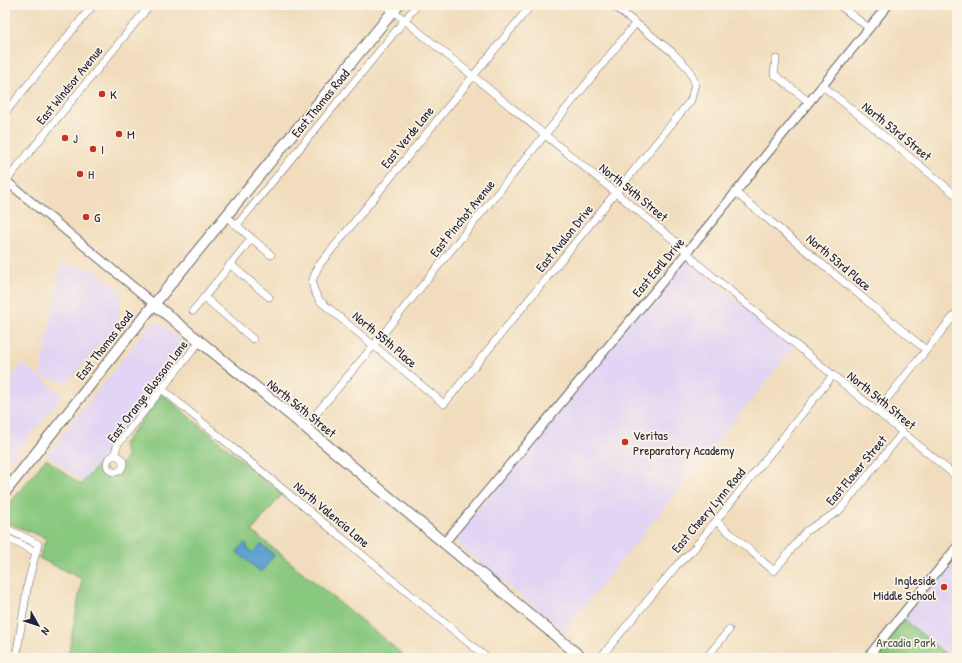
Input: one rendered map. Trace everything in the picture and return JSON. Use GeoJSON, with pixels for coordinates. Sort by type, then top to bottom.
{"type":"FeatureCollection","features":[{"type":"Feature","properties":{"kind":"main road","name":"East Thomas Road"},"geometry":{"type":"LineString","coordinates":[[5,492],[392,7]]}},
{"type":"Feature","properties":{"kind":"main road","name":"North 56th Street"},"geometry":{"type":"LineString","coordinates":[[154,304],[305,426],[582,658]]}},
{"type":"Feature","properties":{"kind":"street"},"geometry":{"type":"LineString","coordinates":[[5,113],[93,5]]}},
{"type":"Feature","properties":{"kind":"street","name":"East Windsor Avenue"},"geometry":{"type":"LineString","coordinates":[[6,180],[150,5]]}},
{"type":"Feature","properties":{"kind":"street","name":"East Thomas Road"},"geometry":{"type":"LineString","coordinates":[[237,225],[417,5]]}},
{"type":"Feature","properties":{"kind":"street","name":"East Verde Lane"},"geometry":{"type":"LineString","coordinates":[[313,290],[313,278],[320,264],[531,5]]}},
{"type":"Feature","properties":{"kind":"street"},"geometry":{"type":"LineString","coordinates":[[613,5],[635,24]]}},
{"type":"Feature","properties":{"kind":"street"},"geometry":{"type":"LineString","coordinates":[[840,5],[869,28]]}},
{"type":"Feature","properties":{"kind":"street","name":"East Earll Drive"},"geometry":{"type":"LineString","coordinates":[[444,543],[687,252],[888,5]]}},
{"type":"Feature","properties":{"kind":"street","name":"North 54th Street"},"geometry":{"type":"LineString","coordinates":[[392,7],[404,21],[616,193],[687,252],[699,265],[957,477]]}},
{"type":"Feature","properties":{"kind":"street","name":"East Avalon Drive"},"geometry":{"type":"LineString","coordinates":[[444,404],[691,100],[695,83],[689,69],[672,52],[635,24]]}},
{"type":"Feature","properties":{"kind":"street","name":"East Pinchot Avenue"},"geometry":{"type":"LineString","coordinates":[[305,426],[374,345],[635,24]]}},
{"type":"Feature","properties":{"kind":"street"},"geometry":{"type":"LineString","coordinates":[[776,59],[774,74],[809,102]]}},
{"type":"Feature","properties":{"kind":"street","name":"North 53rd Street"},"geometry":{"type":"LineString","coordinates":[[822,85],[957,196]]}},
{"type":"Feature","properties":{"kind":"street","name":"North 56th Street"},"geometry":{"type":"LineString","coordinates":[[6,180],[154,304]]}},
{"type":"Feature","properties":{"kind":"street","name":"North 53rd Place"},"geometry":{"type":"LineString","coordinates":[[735,192],[926,350]]}},
{"type":"Feature","properties":{"kind":"street"},"geometry":{"type":"LineString","coordinates":[[226,216],[271,255]]}},
{"type":"Feature","properties":{"kind":"street"},"geometry":{"type":"LineString","coordinates":[[193,311],[251,239]]}},
{"type":"Feature","properties":{"kind":"street"},"geometry":{"type":"LineString","coordinates":[[230,264],[269,298]]}},
{"type":"Feature","properties":{"kind":"street"},"geometry":{"type":"LineString","coordinates":[[5,270],[5,284]]}},
{"type":"Feature","properties":{"kind":"street","name":"North 55th Place"},"geometry":{"type":"LineString","coordinates":[[313,290],[320,301],[444,404]]}},
{"type":"Feature","properties":{"kind":"street"},"geometry":{"type":"LineString","coordinates":[[204,297],[253,339]]}},
{"type":"Feature","properties":{"kind":"street"},"geometry":{"type":"LineString","coordinates":[[877,411],[957,312]]}},
{"type":"Feature","properties":{"kind":"street","name":"East Orange Blossom Lane"},"geometry":{"type":"LineString","coordinates":[[114,455],[118,444],[200,341]]}},
{"type":"Feature","properties":{"kind":"street","name":"East Cheery Lynn Road"},"geometry":{"type":"LineString","coordinates":[[600,658],[677,566],[692,551],[833,375]]}},
{"type":"Feature","properties":{"kind":"street","name":"North Valencia Lane"},"geometry":{"type":"LineString","coordinates":[[162,389],[487,658]]}},
{"type":"Feature","properties":{"kind":"street","name":"East Flower Street"},"geometry":{"type":"LineString","coordinates":[[716,521],[774,571],[806,531],[839,511],[903,432]]}},
{"type":"Feature","properties":{"kind":"street"},"geometry":{"type":"LineString","coordinates":[[5,528],[38,544],[28,583],[16,658]]}},
{"type":"Feature","properties":{"kind":"street"},"geometry":{"type":"LineString","coordinates":[[5,537],[36,552]]}},
{"type":"Feature","properties":{"kind":"street"},"geometry":{"type":"LineString","coordinates":[[867,658],[957,547]]}},
{"type":"Feature","properties":{"kind":"street"},"geometry":{"type":"LineString","coordinates":[[706,658],[729,630]]}},
{"type":"Feature","properties":{"kind":"shaded area","name":"Veritas Preparatory Academy"},"geometry":{"type":"Polygon","coordinates":[[[686,259],[794,347],[564,632],[458,544],[455,541],[455,538],[681,260],[686,259]]]}},
{"type":"Feature","properties":{"kind":"shaded area"},"geometry":{"type":"Polygon","coordinates":[[[61,263],[95,270],[122,292],[116,330],[98,345],[68,382],[40,377],[61,263]]]}},
{"type":"Feature","properties":{"kind":"shaded area"},"geometry":{"type":"Polygon","coordinates":[[[152,322],[158,322],[186,345],[186,351],[83,482],[47,455],[152,322]]]}},
{"type":"Feature","properties":{"kind":"shaded area"},"geometry":{"type":"Polygon","coordinates":[[[23,364],[62,395],[5,467],[5,385],[23,364]]]}},
{"type":"Feature","properties":{"kind":"shaded area","name":"Ingleside Middle School"},"geometry":{"type":"Polygon","coordinates":[[[957,554],[957,658],[950,658],[904,619],[957,554]]]}},
{"type":"Feature","properties":{"kind":"green space"},"geometry":{"type":"Polygon","coordinates":[[[162,394],[282,494],[252,531],[407,658],[68,658],[82,579],[39,558],[46,538],[5,522],[5,509],[46,459],[81,485],[100,462],[112,477],[127,457],[123,444],[162,394]]]}},
{"type":"Feature","properties":{"kind":"green space","name":"Arcadia Park"},"geometry":{"type":"Polygon","coordinates":[[[904,619],[950,658],[873,658],[904,619]]]}},
{"type":"Feature","properties":{"kind":"water"},"geometry":{"type":"Polygon","coordinates":[[[244,543],[248,545],[246,547],[253,553],[261,544],[274,555],[261,572],[237,552],[244,543]]]}},
{"type":"Feature","properties":{"kind":"place","name":"K"},"geometry":{"type":"Point","coordinates":[102,94]}},
{"type":"Feature","properties":{"kind":"place","name":"M"},"geometry":{"type":"Point","coordinates":[119,134]}},
{"type":"Feature","properties":{"kind":"place","name":"J"},"geometry":{"type":"Point","coordinates":[65,138]}},
{"type":"Feature","properties":{"kind":"place","name":"I"},"geometry":{"type":"Point","coordinates":[93,149]}},
{"type":"Feature","properties":{"kind":"place","name":"H"},"geometry":{"type":"Point","coordinates":[80,174]}},
{"type":"Feature","properties":{"kind":"place","name":"G"},"geometry":{"type":"Point","coordinates":[86,217]}},
{"type":"Feature","properties":{"kind":"place","name":"Veritas Preparatory Academy"},"geometry":{"type":"Point","coordinates":[625,442]}},
{"type":"Feature","properties":{"kind":"place","name":"Ingleside Middle School"},"geometry":{"type":"Point","coordinates":[944,587]}}]}
